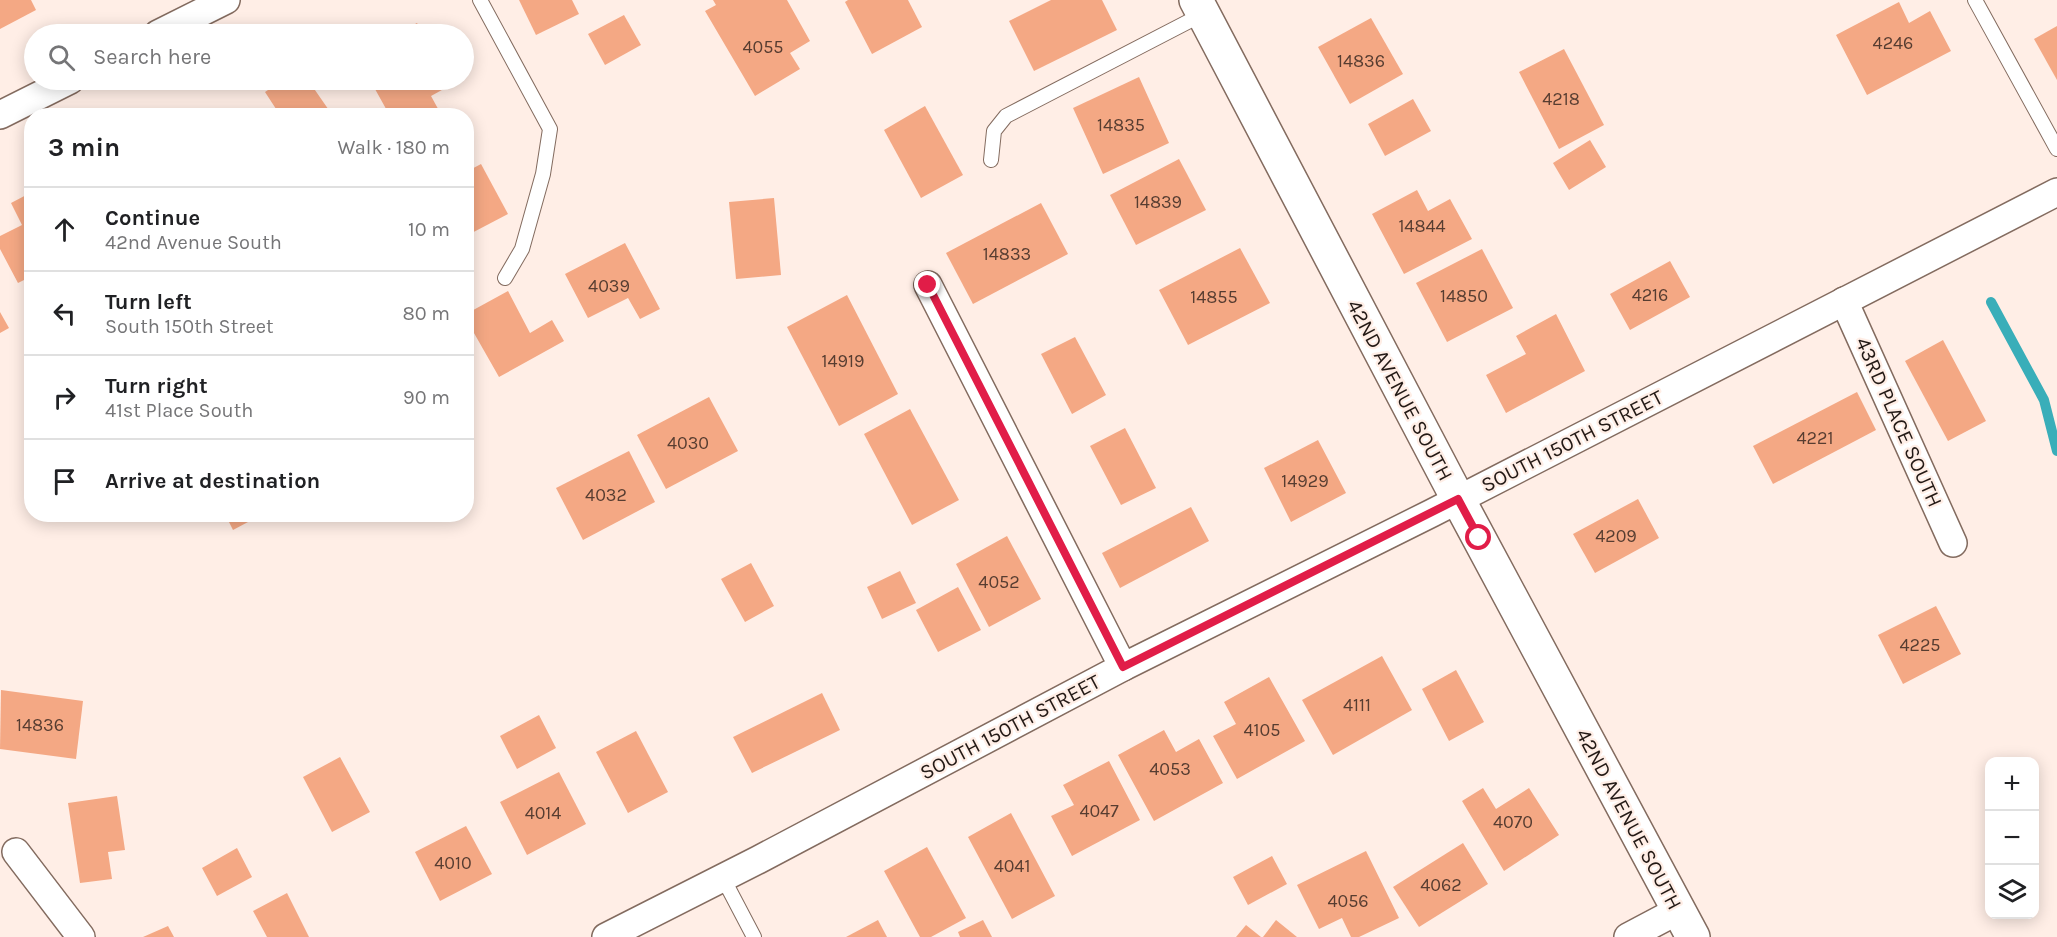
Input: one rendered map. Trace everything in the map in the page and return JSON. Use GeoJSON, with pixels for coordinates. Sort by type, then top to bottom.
{"type":"FeatureCollection","features":[{"type":"Feature","properties":{"kind":"street"},"geometry":{"type":"LineString","coordinates":[[171,24],[192,8],[226,0]]}},
{"type":"Feature","properties":{"kind":"street","name":"42ND AVENUE SOUTH"},"geometry":{"type":"LineString","coordinates":[[1200,7],[1458,499],[1686,924]]}},
{"type":"Feature","properties":{"kind":"street"},"geometry":{"type":"LineString","coordinates":[[24,108],[54,90]]}},
{"type":"Feature","properties":{"kind":"street","name":"SOUTH 150TH STREET"},"geometry":{"type":"LineString","coordinates":[[606,937],[723,878],[1123,667],[1458,499],[2057,192]]}},
{"type":"Feature","properties":{"kind":"street"},"geometry":{"type":"LineString","coordinates":[[928,285],[1123,667]]}},
{"type":"Feature","properties":{"kind":"street","name":"43RD PLACE SOUTH"},"geometry":{"type":"LineString","coordinates":[[1844,302],[1953,543]]}},
{"type":"Feature","properties":{"kind":"street"},"geometry":{"type":"LineString","coordinates":[[16,852],[81,937]]}},
{"type":"Feature","properties":{"kind":"street"},"geometry":{"type":"LineString","coordinates":[[1628,937],[1686,924]]}},
{"type":"Feature","properties":{"kind":"lane"},"geometry":{"type":"LineString","coordinates":[[480,0],[550,129],[543,174],[522,249],[505,278]]}},
{"type":"Feature","properties":{"kind":"lane"},"geometry":{"type":"LineString","coordinates":[[1975,0],[2057,149]]}},
{"type":"Feature","properties":{"kind":"lane"},"geometry":{"type":"LineString","coordinates":[[991,160],[994,131],[1006,116],[1200,7]]}},
{"type":"Feature","properties":{"kind":"lane"},"geometry":{"type":"LineString","coordinates":[[723,878],[754,937]]}},
{"type":"Feature","properties":{"kind":"building"},"geometry":{"type":"Polygon","coordinates":[[[0,0],[31,0],[36,10],[0,29],[0,0]]]}},
{"type":"Feature","properties":{"kind":"building"},"geometry":{"type":"Polygon","coordinates":[[[519,0],[572,0],[579,14],[536,35],[519,0]]]}},
{"type":"Feature","properties":{"kind":"building"},"geometry":{"type":"Polygon","coordinates":[[[713,0],[787,0],[810,41],[790,53],[800,69],[755,96],[705,11],[716,5],[713,0]]]}},
{"type":"Feature","properties":{"kind":"building"},"geometry":{"type":"Polygon","coordinates":[[[848,0],[908,0],[922,27],[872,54],[845,2],[848,0]]]}},
{"type":"Feature","properties":{"kind":"building"},"geometry":{"type":"Polygon","coordinates":[[[1051,0],[1102,0],[1117,30],[1034,71],[1009,21],[1051,0]]]}},
{"type":"Feature","properties":{"kind":"building"},"geometry":{"type":"Polygon","coordinates":[[[1899,2],[1909,23],[1930,11],[1951,51],[1867,95],[1836,35],[1899,2]]]}},
{"type":"Feature","properties":{"kind":"building"},"geometry":{"type":"Polygon","coordinates":[[[624,15],[641,45],[605,65],[588,34],[624,15]]]}},
{"type":"Feature","properties":{"kind":"building"},"geometry":{"type":"Polygon","coordinates":[[[1371,18],[1403,74],[1350,104],[1318,47],[1371,18]]]}},
{"type":"Feature","properties":{"kind":"building"},"geometry":{"type":"Polygon","coordinates":[[[2057,26],[2057,80],[2034,39],[2057,26]]]}},
{"type":"Feature","properties":{"kind":"building"},"geometry":{"type":"Polygon","coordinates":[[[1564,49],[1604,125],[1559,149],[1519,72],[1564,49]]]}},
{"type":"Feature","properties":{"kind":"building"},"geometry":{"type":"Polygon","coordinates":[[[1139,77],[1169,143],[1103,174],[1073,108],[1139,77]]]}},
{"type":"Feature","properties":{"kind":"building"},"geometry":{"type":"Polygon","coordinates":[[[268,90],[315,90],[327,108],[275,108],[265,92],[268,90]]]}},
{"type":"Feature","properties":{"kind":"building"},"geometry":{"type":"Polygon","coordinates":[[[376,90],[442,90],[431,96],[438,108],[386,108],[376,90]]]}},
{"type":"Feature","properties":{"kind":"building"},"geometry":{"type":"Polygon","coordinates":[[[1413,99],[1431,131],[1385,156],[1368,124],[1413,99]]]}},
{"type":"Feature","properties":{"kind":"building"},"geometry":{"type":"Polygon","coordinates":[[[925,106],[963,175],[921,198],[884,130],[925,106]]]}},
{"type":"Feature","properties":{"kind":"building"},"geometry":{"type":"Polygon","coordinates":[[[1590,140],[1606,167],[1569,190],[1553,163],[1590,140]]]}},
{"type":"Feature","properties":{"kind":"building"},"geometry":{"type":"Polygon","coordinates":[[[1179,159],[1206,210],[1136,245],[1110,195],[1179,159]]]}},
{"type":"Feature","properties":{"kind":"building"},"geometry":{"type":"Polygon","coordinates":[[[481,164],[508,214],[474,232],[474,168],[481,164]]]}},
{"type":"Feature","properties":{"kind":"building"},"geometry":{"type":"Polygon","coordinates":[[[1417,190],[1428,211],[1450,199],[1472,239],[1404,274],[1372,214],[1417,190]]]}},
{"type":"Feature","properties":{"kind":"building"},"geometry":{"type":"Polygon","coordinates":[[[24,196],[24,280],[18,283],[0,249],[0,236],[22,225],[11,203],[24,196]]]}},
{"type":"Feature","properties":{"kind":"building"},"geometry":{"type":"Polygon","coordinates":[[[774,198],[781,275],[736,279],[729,202],[774,198]]]}},
{"type":"Feature","properties":{"kind":"building"},"geometry":{"type":"Polygon","coordinates":[[[1041,203],[1068,254],[973,304],[946,253],[1041,203]]]}},
{"type":"Feature","properties":{"kind":"building"},"geometry":{"type":"Polygon","coordinates":[[[625,243],[660,309],[640,319],[628,298],[588,318],[565,274],[625,243]]]}},
{"type":"Feature","properties":{"kind":"building"},"geometry":{"type":"Polygon","coordinates":[[[1240,248],[1270,303],[1188,345],[1159,290],[1240,248]]]}},
{"type":"Feature","properties":{"kind":"building"},"geometry":{"type":"Polygon","coordinates":[[[1482,249],[1513,308],[1447,342],[1416,283],[1482,249]]]}},
{"type":"Feature","properties":{"kind":"building"},"geometry":{"type":"Polygon","coordinates":[[[1670,261],[1690,297],[1630,330],[1610,294],[1670,261]]]}},
{"type":"Feature","properties":{"kind":"building"},"geometry":{"type":"Polygon","coordinates":[[[508,291],[530,333],[552,320],[564,341],[499,377],[474,333],[474,310],[508,291]]]}},
{"type":"Feature","properties":{"kind":"building"},"geometry":{"type":"Polygon","coordinates":[[[847,295],[898,394],[839,426],[787,327],[847,295]]]}},
{"type":"Feature","properties":{"kind":"building"},"geometry":{"type":"Polygon","coordinates":[[[0,312],[9,328],[0,333],[0,312]]]}},
{"type":"Feature","properties":{"kind":"building"},"geometry":{"type":"Polygon","coordinates":[[[1556,314],[1585,371],[1506,413],[1486,375],[1526,354],[1516,336],[1556,314]]]}},
{"type":"Feature","properties":{"kind":"building"},"geometry":{"type":"Polygon","coordinates":[[[1075,337],[1106,395],[1072,414],[1041,354],[1075,337]]]}},
{"type":"Feature","properties":{"kind":"building"},"geometry":{"type":"Polygon","coordinates":[[[1943,340],[1986,421],[1948,441],[1905,361],[1943,340]]]}},
{"type":"Feature","properties":{"kind":"building"},"geometry":{"type":"Polygon","coordinates":[[[1857,392],[1876,430],[1773,484],[1753,446],[1857,392]]]}},
{"type":"Feature","properties":{"kind":"building"},"geometry":{"type":"Polygon","coordinates":[[[709,397],[738,451],[666,489],[637,435],[709,397]]]}},
{"type":"Feature","properties":{"kind":"building"},"geometry":{"type":"Polygon","coordinates":[[[910,409],[959,500],[912,525],[864,434],[910,409]]]}},
{"type":"Feature","properties":{"kind":"building"},"geometry":{"type":"Polygon","coordinates":[[[1125,428],[1156,488],[1121,505],[1090,446],[1125,428]]]}},
{"type":"Feature","properties":{"kind":"building"},"geometry":{"type":"Polygon","coordinates":[[[1318,440],[1346,493],[1291,522],[1264,468],[1318,440]]]}},
{"type":"Feature","properties":{"kind":"building"},"geometry":{"type":"Polygon","coordinates":[[[629,451],[655,502],[583,540],[556,488],[629,451]]]}},
{"type":"Feature","properties":{"kind":"building"},"geometry":{"type":"Polygon","coordinates":[[[1638,499],[1659,538],[1595,573],[1573,534],[1638,499]]]}},
{"type":"Feature","properties":{"kind":"building"},"geometry":{"type":"Polygon","coordinates":[[[1191,507],[1209,541],[1120,588],[1102,553],[1191,507]]]}},
{"type":"Feature","properties":{"kind":"building"},"geometry":{"type":"Polygon","coordinates":[[[229,522],[248,522],[233,530],[229,522]]]}},
{"type":"Feature","properties":{"kind":"building"},"geometry":{"type":"Polygon","coordinates":[[[1007,536],[1041,599],[989,627],[956,564],[1007,536]]]}},
{"type":"Feature","properties":{"kind":"building"},"geometry":{"type":"Polygon","coordinates":[[[751,563],[774,606],[745,622],[721,579],[751,563]]]}},
{"type":"Feature","properties":{"kind":"building"},"geometry":{"type":"Polygon","coordinates":[[[900,571],[916,603],[882,619],[867,587],[900,571]]]}},
{"type":"Feature","properties":{"kind":"building"},"geometry":{"type":"Polygon","coordinates":[[[958,587],[981,630],[938,652],[916,610],[958,587]]]}},
{"type":"Feature","properties":{"kind":"building"},"geometry":{"type":"Polygon","coordinates":[[[1936,606],[1961,654],[1903,684],[1878,635],[1936,606]]]}},
{"type":"Feature","properties":{"kind":"building"},"geometry":{"type":"Polygon","coordinates":[[[1382,656],[1412,710],[1333,755],[1302,700],[1382,656]]]}},
{"type":"Feature","properties":{"kind":"building"},"geometry":{"type":"Polygon","coordinates":[[[1456,670],[1484,722],[1449,741],[1422,689],[1456,670]]]}},
{"type":"Feature","properties":{"kind":"building"},"geometry":{"type":"Polygon","coordinates":[[[1269,677],[1305,741],[1237,779],[1213,736],[1236,724],[1224,702],[1269,677]]]}},
{"type":"Feature","properties":{"kind":"building"},"geometry":{"type":"Polygon","coordinates":[[[1,690],[83,701],[76,759],[0,749],[1,690]]]}},
{"type":"Feature","properties":{"kind":"building"},"geometry":{"type":"Polygon","coordinates":[[[822,693],[840,730],[752,773],[733,737],[822,693]]]}},
{"type":"Feature","properties":{"kind":"building"},"geometry":{"type":"Polygon","coordinates":[[[539,715],[556,748],[517,769],[500,736],[539,715]]]}},
{"type":"Feature","properties":{"kind":"building"},"geometry":{"type":"Polygon","coordinates":[[[1164,730],[1176,752],[1199,739],[1223,783],[1154,821],[1118,755],[1164,730]]]}},
{"type":"Feature","properties":{"kind":"building"},"geometry":{"type":"Polygon","coordinates":[[[636,731],[668,792],[628,813],[596,752],[636,731]]]}},
{"type":"Feature","properties":{"kind":"building"},"geometry":{"type":"Polygon","coordinates":[[[340,757],[370,812],[332,832],[303,777],[340,757]]]}},
{"type":"Feature","properties":{"kind":"building"},"geometry":{"type":"Polygon","coordinates":[[[1109,761],[1140,820],[1072,856],[1051,816],[1074,805],[1063,785],[1109,761]]]}},
{"type":"Feature","properties":{"kind":"building"},"geometry":{"type":"Polygon","coordinates":[[[559,772],[586,824],[527,855],[500,802],[559,772]]]}},
{"type":"Feature","properties":{"kind":"building"},"geometry":{"type":"Polygon","coordinates":[[[1483,788],[1496,809],[1529,788],[1559,835],[1504,871],[1462,801],[1483,788]]]}},
{"type":"Feature","properties":{"kind":"building"},"geometry":{"type":"Polygon","coordinates":[[[117,796],[125,850],[108,852],[112,879],[80,883],[68,803],[117,796]]]}},
{"type":"Feature","properties":{"kind":"building"},"geometry":{"type":"Polygon","coordinates":[[[1011,813],[1055,896],[1012,919],[968,837],[1011,813]]]}},
{"type":"Feature","properties":{"kind":"building"},"geometry":{"type":"Polygon","coordinates":[[[466,826],[492,874],[440,901],[415,852],[466,826]]]}},
{"type":"Feature","properties":{"kind":"building"},"geometry":{"type":"Polygon","coordinates":[[[1463,843],[1488,884],[1419,927],[1393,887],[1463,843]]]}},
{"type":"Feature","properties":{"kind":"building"},"geometry":{"type":"Polygon","coordinates":[[[927,847],[966,918],[931,937],[920,937],[884,871],[927,847]]]}},
{"type":"Feature","properties":{"kind":"building"},"geometry":{"type":"Polygon","coordinates":[[[237,848],[252,877],[217,896],[202,868],[237,848]]]}},
{"type":"Feature","properties":{"kind":"building"},"geometry":{"type":"Polygon","coordinates":[[[1366,851],[1399,918],[1359,937],[1351,937],[1342,918],[1319,929],[1297,885],[1366,851]]]}},
{"type":"Feature","properties":{"kind":"building"},"geometry":{"type":"Polygon","coordinates":[[[1272,856],[1287,884],[1248,905],[1233,877],[1272,856]]]}},
{"type":"Feature","properties":{"kind":"building"},"geometry":{"type":"Polygon","coordinates":[[[287,893],[309,937],[267,937],[253,911],[287,893]]]}},
{"type":"Feature","properties":{"kind":"building"},"geometry":{"type":"Polygon","coordinates":[[[878,920],[887,937],[846,937],[878,920]]]}},
{"type":"Feature","properties":{"kind":"building"},"geometry":{"type":"Polygon","coordinates":[[[983,920],[992,937],[960,937],[958,932],[983,920]]]}},
{"type":"Feature","properties":{"kind":"building"},"geometry":{"type":"Polygon","coordinates":[[[1276,920],[1297,937],[1263,937],[1276,920]]]}},
{"type":"Feature","properties":{"kind":"building"},"geometry":{"type":"Polygon","coordinates":[[[1246,925],[1261,937],[1236,937],[1246,925]]]}},
{"type":"Feature","properties":{"kind":"building"},"geometry":{"type":"Polygon","coordinates":[[[168,926],[174,937],[143,937],[168,926]]]}},
{"type":"Feature","properties":{"kind":"waterway"},"geometry":{"type":"LineString","coordinates":[[1991,302],[2044,400],[2057,451]]}},
{"type":"Feature","properties":{"kind":"route"},"geometry":{"type":"LineString","coordinates":[[928,285],[1123,667],[1458,499],[1479,538]]}}]}
